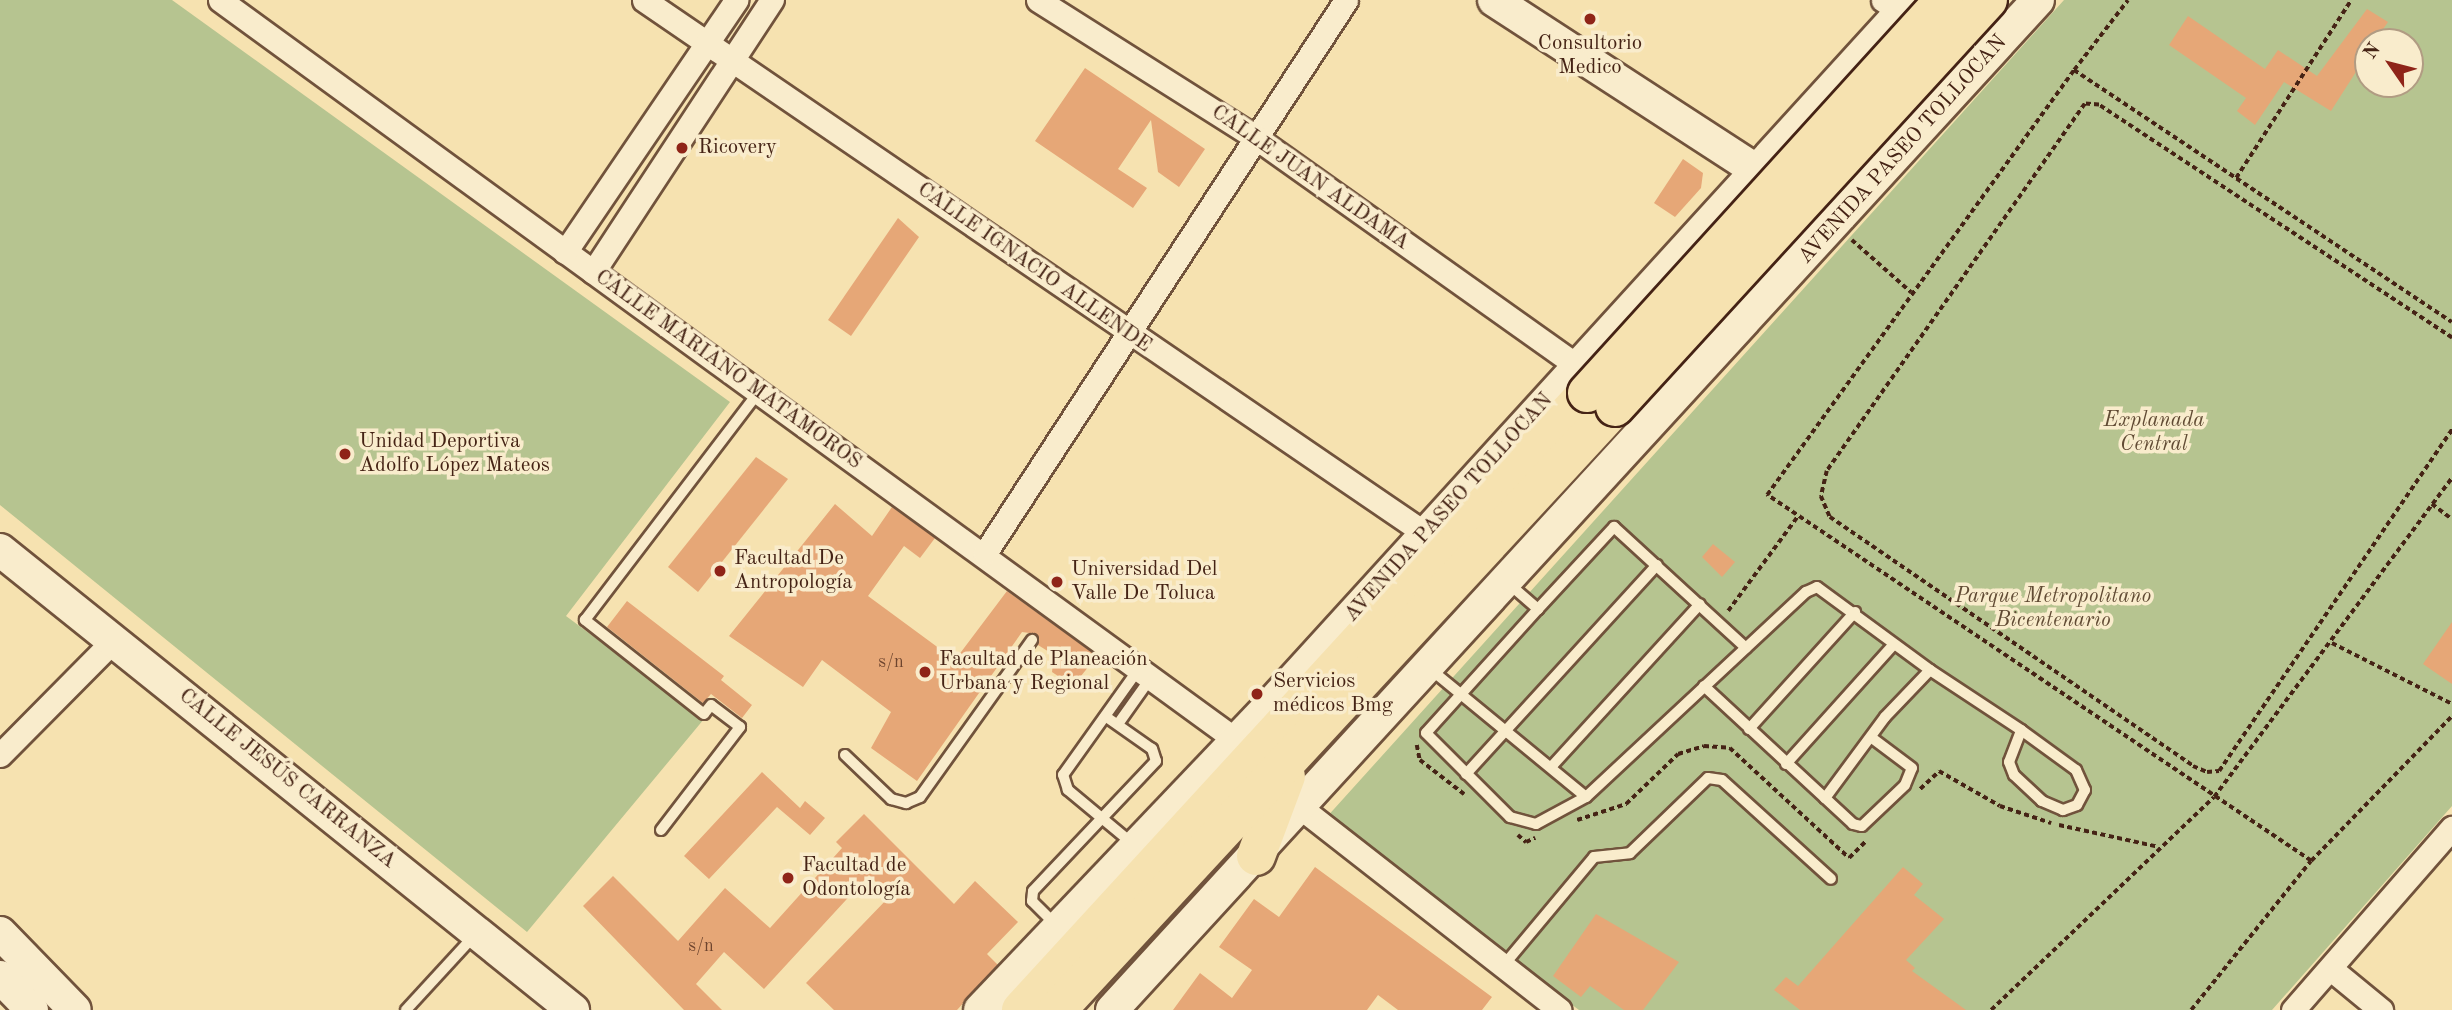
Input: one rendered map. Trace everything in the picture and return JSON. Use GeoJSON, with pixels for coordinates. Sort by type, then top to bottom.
{"type":"FeatureCollection","features":[{"type":"Feature","properties":{"kind":"highway","name":"AVENIDA PASEO TOLLOCAN"},"geometry":{"type":"LineString","coordinates":[[1021,1010],[1593,389],[1944,0]]}},
{"type":"Feature","properties":{"kind":"highway","name":"AVENIDA PASEO TOLLOCAN"},"geometry":{"type":"LineString","coordinates":[[1057,1010],[1293,758],[1593,389],[1988,0]]}},
{"type":"Feature","properties":{"kind":"highway"},"geometry":{"type":"LineString","coordinates":[[1271,704],[1323,683]]}},
{"type":"Feature","properties":{"kind":"highway"},"geometry":{"type":"LineString","coordinates":[[1256,856],[1293,758]]}},
{"type":"Feature","properties":{"kind":"main road"},"geometry":{"type":"LineString","coordinates":[[1494,0],[1757,170],[1835,225]]}},
{"type":"Feature","properties":{"kind":"main road","name":"AVENIDA PASEO TOLLOCAN"},"geometry":{"type":"LineString","coordinates":[[1112,1010],[1508,583],[2038,0]]}},
{"type":"Feature","properties":{"kind":"main road","name":"AVENIDA PASEO TOLLOCAN"},"geometry":{"type":"LineString","coordinates":[[979,1010],[1271,704],[1426,534],[1593,389],[1706,224],[1757,170],[1898,4]]}},
{"type":"Feature","properties":{"kind":"main road"},"geometry":{"type":"LineString","coordinates":[[1706,224],[1748,227],[1770,242],[1779,254],[1777,289]]}},
{"type":"Feature","properties":{"kind":"main road","name":"CALLE JESÚS CARRANZA"},"geometry":{"type":"LineString","coordinates":[[0,550],[573,1010]]}},
{"type":"Feature","properties":{"kind":"main road"},"geometry":{"type":"LineString","coordinates":[[0,933],[75,1010]]}},
{"type":"Feature","properties":{"kind":"main road"},"geometry":{"type":"LineString","coordinates":[[0,977],[32,1010]]}},
{"type":"Feature","properties":{"kind":"street","name":"CALLE MARIANO MATAMOROS"},"geometry":{"type":"LineString","coordinates":[[220,0],[757,394],[985,553],[1052,612],[1236,740]]}},
{"type":"Feature","properties":{"kind":"street","name":"CALLE IGNACIO ALLENDE"},"geometry":{"type":"LineString","coordinates":[[644,0],[1126,332],[1426,534]]}},
{"type":"Feature","properties":{"kind":"street"},"geometry":{"type":"LineString","coordinates":[[565,252],[736,0]]}},
{"type":"Feature","properties":{"kind":"street"},"geometry":{"type":"LineString","coordinates":[[593,272],[772,0]]}},
{"type":"Feature","properties":{"kind":"street","name":"CALLE JUAN ALDAMA"},"geometry":{"type":"LineString","coordinates":[[1038,0],[1255,137],[1593,389]]}},
{"type":"Feature","properties":{"kind":"street"},"geometry":{"type":"LineString","coordinates":[[985,553],[1126,332],[1346,0]]}},
{"type":"Feature","properties":{"kind":"street"},"geometry":{"type":"LineString","coordinates":[[0,755],[113,641]]}},
{"type":"Feature","properties":{"kind":"street"},"geometry":{"type":"LineString","coordinates":[[1301,808],[1560,1010]]}},
{"type":"Feature","properties":{"kind":"street"},"geometry":{"type":"LineString","coordinates":[[2293,1010],[2452,828]]}},
{"type":"Feature","properties":{"kind":"street"},"geometry":{"type":"LineString","coordinates":[[2331,969],[2381,1010]]}},
{"type":"Feature","properties":{"kind":"lane"},"geometry":{"type":"LineString","coordinates":[[661,830],[740,727],[711,705],[704,714],[585,621],[757,394]]}},
{"type":"Feature","properties":{"kind":"lane"},"geometry":{"type":"LineString","coordinates":[[1746,648],[1614,527],[1426,733],[1466,775],[1522,822],[1535,824],[1586,797],[1811,588],[1823,589],[1894,644],[2021,730],[2083,778],[2085,790],[2077,805],[2063,810],[2042,801],[2014,775],[2009,762],[2021,730]]}},
{"type":"Feature","properties":{"kind":"lane"},"geometry":{"type":"LineString","coordinates":[[1466,775],[1657,565]]}},
{"type":"Feature","properties":{"kind":"lane"},"geometry":{"type":"LineString","coordinates":[[1508,583],[1538,609]]}},
{"type":"Feature","properties":{"kind":"lane"},"geometry":{"type":"LineString","coordinates":[[1552,766],[1700,604]]}},
{"type":"Feature","properties":{"kind":"lane"},"geometry":{"type":"LineString","coordinates":[[1749,729],[1855,612]]}},
{"type":"Feature","properties":{"kind":"lane"},"geometry":{"type":"LineString","coordinates":[[845,755],[891,799],[906,803],[920,797],[1032,640]]}},
{"type":"Feature","properties":{"kind":"lane"},"geometry":{"type":"LineString","coordinates":[[1786,764],[1894,644]]}},
{"type":"Feature","properties":{"kind":"lane"},"geometry":{"type":"LineString","coordinates":[[1429,668],[1508,728],[1586,797]]}},
{"type":"Feature","properties":{"kind":"lane"},"geometry":{"type":"LineString","coordinates":[[1825,798],[1885,717],[1930,670]]}},
{"type":"Feature","properties":{"kind":"lane"},"geometry":{"type":"LineString","coordinates":[[1135,846],[1062,782],[1068,765],[1105,716],[1144,674]]}},
{"type":"Feature","properties":{"kind":"lane"},"geometry":{"type":"LineString","coordinates":[[1118,724],[1144,674]]}},
{"type":"Feature","properties":{"kind":"lane"},"geometry":{"type":"LineString","coordinates":[[1704,686],[1853,824],[1862,825],[1905,785],[1912,768],[1872,738]]}},
{"type":"Feature","properties":{"kind":"lane"},"geometry":{"type":"LineString","coordinates":[[1058,927],[1036,907],[1031,895],[1156,761],[1152,748],[1105,716]]}},
{"type":"Feature","properties":{"kind":"lane"},"geometry":{"type":"LineString","coordinates":[[1503,966],[1594,857],[1630,853],[1708,778],[1722,780],[1831,879]]}},
{"type":"Feature","properties":{"kind":"lane"},"geometry":{"type":"LineString","coordinates":[[406,1010],[477,932]]}},
{"type":"Feature","properties":{"kind":"path"},"geometry":{"type":"LineString","coordinates":[[2128,0],[1911,292],[1767,495],[2311,861]]}},
{"type":"Feature","properties":{"kind":"path"},"geometry":{"type":"LineString","coordinates":[[2236,178],[2351,0]]}},
{"type":"Feature","properties":{"kind":"path"},"geometry":{"type":"LineString","coordinates":[[2074,70],[2452,322]]}},
{"type":"Feature","properties":{"kind":"path"},"geometry":{"type":"LineString","coordinates":[[2452,338],[2099,104],[2085,104],[1827,471],[1821,496],[1830,517],[2193,766],[2207,772],[2219,771],[2452,429]]}},
{"type":"Feature","properties":{"kind":"path"},"geometry":{"type":"LineString","coordinates":[[1835,225],[1911,292]]}},
{"type":"Feature","properties":{"kind":"path"},"geometry":{"type":"LineString","coordinates":[[1991,1010],[2214,797],[2332,643],[2452,478]]}},
{"type":"Feature","properties":{"kind":"path"},"geometry":{"type":"LineString","coordinates":[[2432,505],[2452,519]]}},
{"type":"Feature","properties":{"kind":"path"},"geometry":{"type":"LineString","coordinates":[[1720,622],[1798,516]]}},
{"type":"Feature","properties":{"kind":"path"},"geometry":{"type":"LineString","coordinates":[[2332,643],[2452,704]]}},
{"type":"Feature","properties":{"kind":"path"},"geometry":{"type":"LineString","coordinates":[[2191,1010],[2311,861],[2452,716]]}},
{"type":"Feature","properties":{"kind":"green space","name":"Unidad Deportiva Adolfo López Mateos"},"geometry":{"type":"Polygon","coordinates":[[[0,0],[172,0],[730,402],[566,616],[704,719],[527,932],[0,505],[0,0]]]}},
{"type":"Feature","properties":{"kind":"green space","name":"Parque Metropolitano Bicentenario"},"geometry":{"type":"Polygon","coordinates":[[[2064,0],[2452,0],[2452,806],[2272,1010],[1579,1010],[1325,819],[2064,0]]]}},
{"type":"Feature","properties":{"kind":"building"},"geometry":{"type":"Polygon","coordinates":[[[2367,9],[2388,22],[2384,28],[2354,28],[2354,75],[2331,111],[2284,82],[2255,125],[2237,111],[2246,98],[2169,45],[2188,16],[2265,69],[2278,50],[2317,76],[2367,9]]]}},
{"type":"Feature","properties":{"kind":"building"},"geometry":{"type":"Polygon","coordinates":[[[1085,68],[1205,149],[1179,187],[1158,172],[1151,120],[1118,169],[1147,188],[1133,208],[1035,141],[1085,68]]]}},
{"type":"Feature","properties":{"kind":"building"},"geometry":{"type":"Polygon","coordinates":[[[1683,159],[1703,173],[1701,188],[1675,217],[1654,203],[1683,159]]]}},
{"type":"Feature","properties":{"kind":"building"},"geometry":{"type":"Polygon","coordinates":[[[898,218],[919,237],[851,336],[828,320],[898,218]]]}},
{"type":"Feature","properties":{"kind":"building"},"geometry":{"type":"Polygon","coordinates":[[[756,457],[788,479],[698,592],[668,567],[756,457]]]}},
{"type":"Feature","properties":{"kind":"building"},"geometry":{"type":"Polygon","coordinates":[[[835,504],[872,536],[892,507],[935,538],[920,558],[904,546],[868,596],[955,660],[1007,591],[1097,656],[1073,686],[1052,672],[1054,655],[1038,645],[1037,634],[1022,632],[917,781],[871,748],[891,712],[822,660],[803,687],[729,636],[835,504]]]}},
{"type":"Feature","properties":{"kind":"building"},"geometry":{"type":"Polygon","coordinates":[[[1713,544],[1735,562],[1722,577],[1702,557],[1713,544]]]}},
{"type":"Feature","properties":{"kind":"building"},"geometry":{"type":"Polygon","coordinates":[[[627,601],[724,676],[721,680],[752,705],[742,718],[711,694],[703,703],[607,627],[627,601]]]}},
{"type":"Feature","properties":{"kind":"building"},"geometry":{"type":"Polygon","coordinates":[[[2452,622],[2452,684],[2423,664],[2452,622]]]}},
{"type":"Feature","properties":{"kind":"building"},"geometry":{"type":"Polygon","coordinates":[[[762,772],[800,808],[805,801],[825,818],[810,835],[777,807],[709,879],[684,856],[762,772]]]}},
{"type":"Feature","properties":{"kind":"building"},"geometry":{"type":"Polygon","coordinates":[[[864,814],[954,904],[975,881],[1018,922],[987,954],[998,965],[957,1010],[834,1010],[806,983],[890,896],[869,875],[764,989],[724,952],[696,984],[722,1010],[684,1010],[583,906],[613,876],[678,941],[725,888],[770,928],[842,848],[836,842],[864,814]]]}},
{"type":"Feature","properties":{"kind":"building"},"geometry":{"type":"Polygon","coordinates":[[[1315,867],[1492,997],[1482,1010],[1398,1010],[1378,995],[1367,1010],[1173,1010],[1200,973],[1232,998],[1252,970],[1219,947],[1254,899],[1279,917],[1315,867]]]}},
{"type":"Feature","properties":{"kind":"building"},"geometry":{"type":"Polygon","coordinates":[[[1903,867],[1923,884],[1914,895],[1944,919],[1906,960],[1915,968],[1912,971],[1966,1010],[1800,1010],[1774,990],[1786,977],[1798,986],[1903,867]]]}},
{"type":"Feature","properties":{"kind":"building"},"geometry":{"type":"Polygon","coordinates":[[[1596,914],[1679,962],[1643,1010],[1624,1010],[1590,986],[1581,997],[1553,976],[1596,914]]]}},
{"type":"Feature","properties":{"kind":"place","name":"Consultorio Medico"},"geometry":{"type":"Point","coordinates":[1590,19]}},
{"type":"Feature","properties":{"kind":"place","name":"Ricovery"},"geometry":{"type":"Point","coordinates":[682,148]}},
{"type":"Feature","properties":{"kind":"place","name":"Unidad Deportiva Adolfo López Mateos"},"geometry":{"type":"Point","coordinates":[345,454]}},
{"type":"Feature","properties":{"kind":"place","name":"Facultad De Antropología"},"geometry":{"type":"Point","coordinates":[720,571]}},
{"type":"Feature","properties":{"kind":"place","name":"Universidad Del Valle De Toluca"},"geometry":{"type":"Point","coordinates":[1057,582]}},
{"type":"Feature","properties":{"kind":"place","name":"Facultad de Planeación Urbana y Regional"},"geometry":{"type":"Point","coordinates":[925,672]}},
{"type":"Feature","properties":{"kind":"place","name":"Servicios médicos Bmg"},"geometry":{"type":"Point","coordinates":[1257,694]}},
{"type":"Feature","properties":{"kind":"place","name":"Facultad de Odontología"},"geometry":{"type":"Point","coordinates":[788,878]}},
{"type":"Feature","properties":{"kind":"park label","name":"Explanada Central"},"geometry":{"type":"Point","coordinates":[2154,433]}}]}
